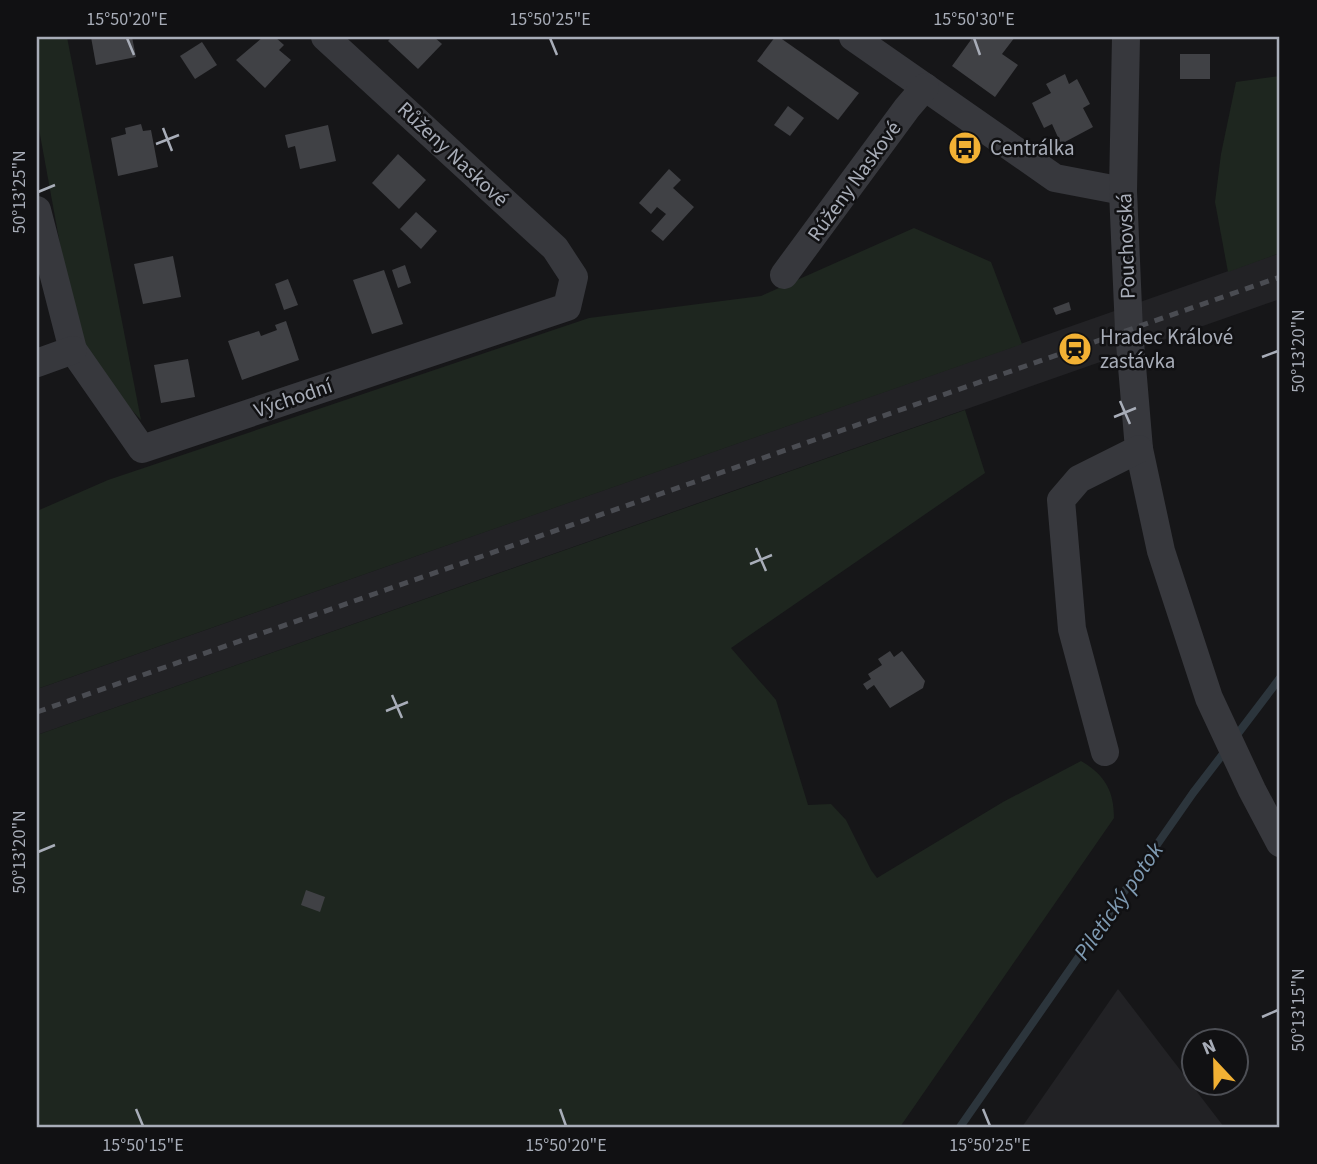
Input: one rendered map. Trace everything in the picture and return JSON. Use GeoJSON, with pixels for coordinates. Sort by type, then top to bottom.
{"type":"FeatureCollection","features":[{"type":"Feature","properties":{"kind":"street","name":"Růženy Naskové"},"geometry":{"type":"LineString","coordinates":[[325,37],[555,248],[574,277]]}},
{"type":"Feature","properties":{"kind":"street"},"geometry":{"type":"LineString","coordinates":[[853,37],[1055,178],[1123,191]]}},
{"type":"Feature","properties":{"kind":"street","name":"Pouchovská"},"geometry":{"type":"LineString","coordinates":[[1126,37],[1123,191],[1129,331],[1139,449],[1161,551],[1209,698],[1257,801],[1280,843]]}},
{"type":"Feature","properties":{"kind":"street","name":"Rúženy Naskové"},"geometry":{"type":"LineString","coordinates":[[784,275],[925,87]]}},
{"type":"Feature","properties":{"kind":"street"},"geometry":{"type":"LineString","coordinates":[[37,209],[73,350],[37,363]]}},
{"type":"Feature","properties":{"kind":"street","name":"Východní"},"geometry":{"type":"LineString","coordinates":[[73,350],[142,449],[566,307],[574,277]]}},
{"type":"Feature","properties":{"kind":"street"},"geometry":{"type":"LineString","coordinates":[[1105,752],[1072,629],[1061,500],[1079,479],[1139,449]]}},
{"type":"Feature","properties":{"kind":"shaded area"},"geometry":{"type":"Polygon","coordinates":[[[37,37],[67,37],[141,420],[80,354],[37,118],[37,37]]]}},
{"type":"Feature","properties":{"kind":"shaded area"},"geometry":{"type":"Polygon","coordinates":[[[1280,76],[1280,253],[1228,272],[1215,202],[1221,154],[1236,82],[1280,76]]]}},
{"type":"Feature","properties":{"kind":"shaded area"},"geometry":{"type":"Polygon","coordinates":[[[914,228],[991,262],[1022,344],[37,689],[37,511],[108,480],[589,318],[761,296],[914,228]]]}},
{"type":"Feature","properties":{"kind":"shaded area"},"geometry":{"type":"Polygon","coordinates":[[[1280,253],[1280,299],[37,735],[37,689],[1280,253]]]}},
{"type":"Feature","properties":{"kind":"shaded area"},"geometry":{"type":"Polygon","coordinates":[[[965,410],[985,473],[731,648],[776,700],[808,805],[831,804],[846,820],[877,878],[1003,802],[1081,761],[1102,778],[1110,792],[1114,818],[900,1127],[37,1127],[37,735],[965,410]]]}},
{"type":"Feature","properties":{"kind":"shaded area"},"geometry":{"type":"Polygon","coordinates":[[[1118,989],[1180,1070],[1180,1098],[1202,1098],[1224,1127],[1022,1127],[1118,989]]]}},
{"type":"Feature","properties":{"kind":"building"},"geometry":{"type":"Polygon","coordinates":[[[91,37],[132,37],[136,57],[96,65],[91,37]]]}},
{"type":"Feature","properties":{"kind":"building"},"geometry":{"type":"Polygon","coordinates":[[[263,37],[275,37],[284,45],[279,50],[291,60],[265,88],[236,60],[263,37]]]}},
{"type":"Feature","properties":{"kind":"building"},"geometry":{"type":"Polygon","coordinates":[[[392,37],[434,37],[442,44],[418,69],[388,41],[392,37]]]}},
{"type":"Feature","properties":{"kind":"building"},"geometry":{"type":"Polygon","coordinates":[[[775,37],[779,37],[859,93],[838,120],[757,61],[775,37]]]}},
{"type":"Feature","properties":{"kind":"building"},"geometry":{"type":"Polygon","coordinates":[[[973,37],[1015,37],[1002,54],[1018,65],[995,97],[952,66],[973,37]]]}},
{"type":"Feature","properties":{"kind":"building"},"geometry":{"type":"Polygon","coordinates":[[[202,42],[217,65],[195,79],[180,56],[202,42]]]}},
{"type":"Feature","properties":{"kind":"building"},"geometry":{"type":"Polygon","coordinates":[[[1180,54],[1210,54],[1210,79],[1180,79],[1180,54]]]}},
{"type":"Feature","properties":{"kind":"building"},"geometry":{"type":"Polygon","coordinates":[[[1065,74],[1069,84],[1077,79],[1090,104],[1083,108],[1093,127],[1061,144],[1052,124],[1044,128],[1032,103],[1051,93],[1046,84],[1065,74]]]}},
{"type":"Feature","properties":{"kind":"building"},"geometry":{"type":"Polygon","coordinates":[[[788,106],[804,118],[790,136],[774,125],[788,106]]]}},
{"type":"Feature","properties":{"kind":"building"},"geometry":{"type":"Polygon","coordinates":[[[141,124],[143,131],[151,130],[158,167],[118,176],[111,138],[126,134],[125,128],[141,124]]]}},
{"type":"Feature","properties":{"kind":"building"},"geometry":{"type":"Polygon","coordinates":[[[328,125],[336,161],[300,169],[295,146],[288,148],[285,135],[328,125]]]}},
{"type":"Feature","properties":{"kind":"building"},"geometry":{"type":"Polygon","coordinates":[[[398,154],[426,180],[399,209],[372,183],[398,154]]]}},
{"type":"Feature","properties":{"kind":"building"},"geometry":{"type":"Polygon","coordinates":[[[669,169],[681,180],[673,188],[694,207],[663,241],[651,231],[666,214],[657,207],[651,214],[639,203],[669,169]]]}},
{"type":"Feature","properties":{"kind":"building"},"geometry":{"type":"Polygon","coordinates":[[[416,212],[437,231],[421,249],[400,229],[416,212]]]}},
{"type":"Feature","properties":{"kind":"building"},"geometry":{"type":"Polygon","coordinates":[[[173,256],[181,297],[143,304],[134,264],[173,256]]]}},
{"type":"Feature","properties":{"kind":"building"},"geometry":{"type":"Polygon","coordinates":[[[405,265],[411,283],[398,288],[392,270],[405,265]]]}},
{"type":"Feature","properties":{"kind":"building"},"geometry":{"type":"Polygon","coordinates":[[[384,270],[403,324],[372,334],[353,280],[384,270]]]}},
{"type":"Feature","properties":{"kind":"building"},"geometry":{"type":"Polygon","coordinates":[[[288,279],[298,305],[284,310],[275,284],[288,279]]]}},
{"type":"Feature","properties":{"kind":"building"},"geometry":{"type":"Polygon","coordinates":[[[1069,302],[1071,310],[1056,315],[1053,308],[1069,302]]]}},
{"type":"Feature","properties":{"kind":"building"},"geometry":{"type":"Polygon","coordinates":[[[286,321],[299,360],[242,380],[228,341],[259,331],[261,336],[277,330],[275,325],[286,321]]]}},
{"type":"Feature","properties":{"kind":"building"},"geometry":{"type":"Polygon","coordinates":[[[188,359],[195,397],[161,403],[154,365],[188,359]]]}},
{"type":"Feature","properties":{"kind":"building"},"geometry":{"type":"Polygon","coordinates":[[[890,651],[894,657],[902,651],[925,681],[923,688],[890,708],[874,685],[867,690],[863,684],[871,679],[868,674],[882,665],[878,659],[890,651]]]}},
{"type":"Feature","properties":{"kind":"building"},"geometry":{"type":"Polygon","coordinates":[[[306,890],[325,897],[320,912],[301,905],[306,890]]]}},
{"type":"Feature","properties":{"kind":"waterway","name":"Piletický potok"},"geometry":{"type":"LineString","coordinates":[[1233,740],[1280,678]]}},
{"type":"Feature","properties":{"kind":"waterway","name":"Piletický potok"},"geometry":{"type":"LineString","coordinates":[[960,1127],[1193,793],[1226,750]]}},
{"type":"Feature","properties":{"kind":"railway"},"geometry":{"type":"LineString","coordinates":[[37,712],[1280,277]]}},
{"type":"Feature","properties":{"kind":"place","name":"Centrálka"},"geometry":{"type":"Point","coordinates":[965,148]}},
{"type":"Feature","properties":{"kind":"place","name":"Hradec Králové zastávka"},"geometry":{"type":"Point","coordinates":[1075,349]}}]}
